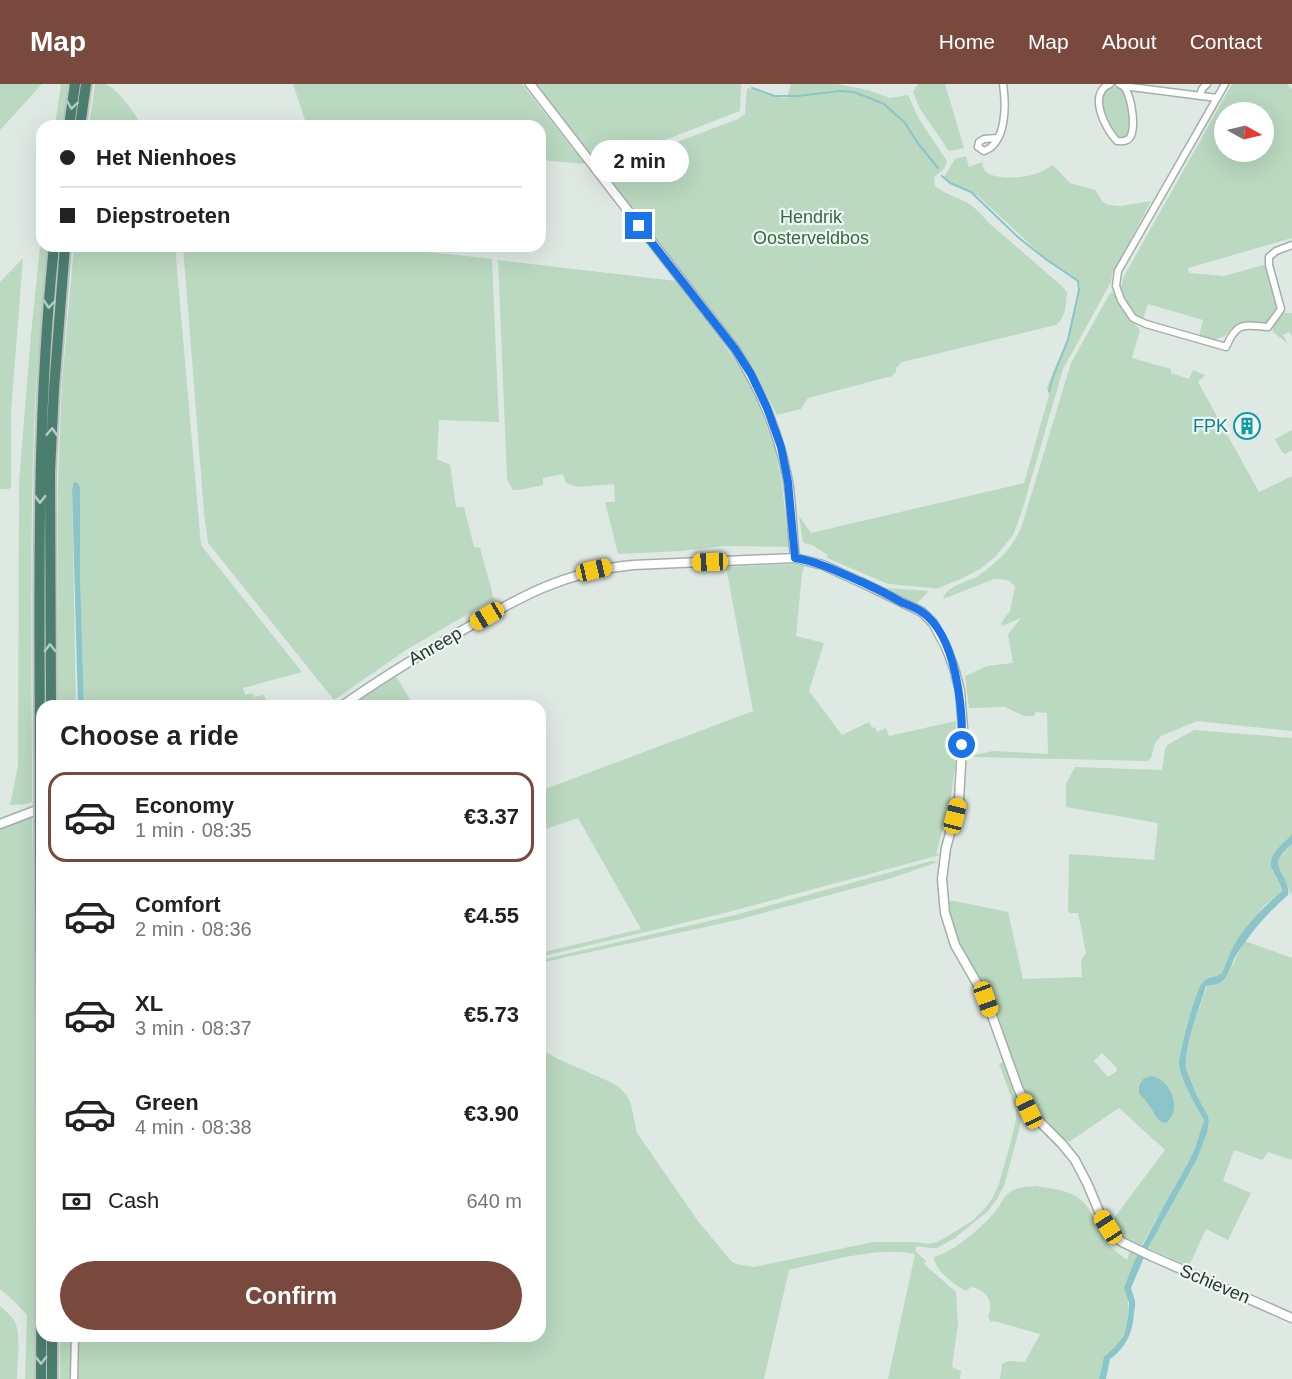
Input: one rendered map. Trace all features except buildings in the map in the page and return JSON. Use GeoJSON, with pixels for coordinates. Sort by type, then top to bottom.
{"type":"FeatureCollection","features":[{"type":"Feature","properties":{"kind":"highway"},"geometry":{"type":"LineString","coordinates":[[70,120],[75,84]]}},
{"type":"Feature","properties":{"kind":"highway"},"geometry":{"type":"LineString","coordinates":[[81,120],[86,84]]}},
{"type":"Feature","properties":{"kind":"highway"},"geometry":{"type":"LineString","coordinates":[[40,700],[40,472],[46,341],[53,252]]}},
{"type":"Feature","properties":{"kind":"highway"},"geometry":{"type":"LineString","coordinates":[[51,700],[50,482],[54,388],[65,252]]}},
{"type":"Feature","properties":{"kind":"highway"},"geometry":{"type":"LineString","coordinates":[[41,1342],[41,1379]]}},
{"type":"Feature","properties":{"kind":"highway"},"geometry":{"type":"LineString","coordinates":[[52,1342],[52,1379]]}},
{"type":"Feature","properties":{"kind":"street"},"geometry":{"type":"LineString","coordinates":[[530,84],[729,341],[751,374],[767,408],[781,447],[791,503],[795,558]]}},
{"type":"Feature","properties":{"kind":"street"},"geometry":{"type":"LineString","coordinates":[[997,138],[1006,111],[1003,84]]}},
{"type":"Feature","properties":{"kind":"street"},"geometry":{"type":"LineString","coordinates":[[1110,84],[1104,86],[1099,94],[1099,101],[1109,131],[1117,141],[1131,137],[1133,124],[1129,96],[1121,85]]}},
{"type":"Feature","properties":{"kind":"street"},"geometry":{"type":"LineString","coordinates":[[1200,96],[1207,84]]}},
{"type":"Feature","properties":{"kind":"street"},"geometry":{"type":"LineString","coordinates":[[1225,84],[1118,271],[1116,286],[1121,300],[1133,318],[1146,324],[1226,347],[1235,329],[1244,326],[1268,327],[1281,309],[1269,257],[1276,251],[1292,245]]}},
{"type":"Feature","properties":{"kind":"street"},"geometry":{"type":"LineString","coordinates":[[1121,85],[1153,87],[1217,98]]}},
{"type":"Feature","properties":{"kind":"street","name":"Anreep"},"geometry":{"type":"LineString","coordinates":[[351,700],[397,668],[504,606],[545,586],[608,567],[795,558],[823,565],[922,612],[939,631],[954,668],[960,692],[963,729],[959,800],[946,848],[942,879],[949,930],[955,945],[986,999],[1018,1088],[1029,1111],[1075,1160],[1108,1227],[1122,1242],[1137,1250]]}},
{"type":"Feature","properties":{"kind":"street"},"geometry":{"type":"LineString","coordinates":[[0,824],[36,814]]}},
{"type":"Feature","properties":{"kind":"street","name":"Schieven"},"geometry":{"type":"LineString","coordinates":[[1137,1250],[1292,1318]]}},
{"type":"Feature","properties":{"kind":"street"},"geometry":{"type":"LineString","coordinates":[[74,1379],[75,1342]]}},
{"type":"Feature","properties":{"kind":"green space"},"geometry":{"type":"Polygon","coordinates":[[[0,84],[42,84],[0,130],[0,84]]]}},
{"type":"Feature","properties":{"kind":"green space"},"geometry":{"type":"Polygon","coordinates":[[[61,84],[69,84],[63,120],[56,120],[61,84]]]}},
{"type":"Feature","properties":{"kind":"green space"},"geometry":{"type":"Polygon","coordinates":[[[95,84],[105,84],[120,96],[138,120],[90,120],[95,84]]]}},
{"type":"Feature","properties":{"kind":"green space"},"geometry":{"type":"Polygon","coordinates":[[[293,84],[522,84],[585,164],[546,161],[546,120],[305,120],[293,84]]]}},
{"type":"Feature","properties":{"kind":"green space"},"geometry":{"type":"Polygon","coordinates":[[[534,84],[741,84],[740,111],[598,166],[534,84]]]}},
{"type":"Feature","properties":{"kind":"green space","name":"Hendrik Oosterveldbos"},"geometry":{"type":"Polygon","coordinates":[[[791,84],[837,84],[868,90],[890,98],[908,95],[919,119],[947,161],[944,169],[934,177],[935,186],[972,206],[1064,288],[1067,293],[1066,306],[1059,322],[1056,325],[902,362],[892,376],[808,398],[801,409],[777,415],[735,342],[603,172],[738,119],[745,114],[747,88],[787,98],[791,84]]]}},
{"type":"Feature","properties":{"kind":"green space"},"geometry":{"type":"Polygon","coordinates":[[[918,84],[945,84],[964,148],[949,151],[920,109],[913,92],[918,84]]]}},
{"type":"Feature","properties":{"kind":"green space"},"geometry":{"type":"Polygon","coordinates":[[[1232,84],[1287,84],[1292,89],[1292,238],[1188,268],[1189,273],[1224,276],[1267,264],[1267,273],[1278,307],[1266,326],[1244,323],[1232,328],[1225,336],[1214,340],[1199,336],[1203,320],[1148,304],[1143,319],[1135,315],[1121,288],[1123,278],[1214,116],[1214,162],[1274,162],[1274,102],[1222,102],[1232,84]]]}},
{"type":"Feature","properties":{"kind":"green space"},"geometry":{"type":"Polygon","coordinates":[[[1115,87],[1123,91],[1128,102],[1130,116],[1127,135],[1124,139],[1119,138],[1113,130],[1106,118],[1103,104],[1104,92],[1115,87]]]}},
{"type":"Feature","properties":{"kind":"green space"},"geometry":{"type":"Polygon","coordinates":[[[966,156],[969,167],[982,162],[986,172],[1003,177],[1030,175],[1053,165],[1070,183],[1095,190],[1103,202],[1109,205],[1121,206],[1151,201],[1112,275],[1111,282],[1063,369],[1013,535],[995,557],[980,569],[936,589],[888,584],[827,558],[828,555],[812,545],[803,543],[799,516],[811,533],[1024,483],[1049,395],[1047,387],[1069,335],[1080,287],[1079,282],[1045,258],[978,196],[952,184],[944,177],[955,159],[966,156]]]}},
{"type":"Feature","properties":{"kind":"green space"},"geometry":{"type":"Polygon","coordinates":[[[40,252],[47,252],[33,455],[32,802],[10,805],[18,766],[19,483],[40,252]]]}},
{"type":"Feature","properties":{"kind":"green space"},"geometry":{"type":"Polygon","coordinates":[[[73,252],[176,252],[201,545],[302,672],[243,688],[245,695],[252,693],[254,697],[264,695],[266,700],[84,700],[80,487],[76,482],[72,486],[76,700],[58,700],[58,481],[62,383],[73,252]]]}},
{"type":"Feature","properties":{"kind":"green space"},"geometry":{"type":"Polygon","coordinates":[[[183,252],[430,252],[492,259],[499,422],[439,420],[437,459],[450,465],[456,507],[464,507],[474,547],[480,548],[494,599],[406,650],[334,700],[208,543],[183,252]]]}},
{"type":"Feature","properties":{"kind":"green space"},"geometry":{"type":"Polygon","coordinates":[[[23,258],[11,412],[11,487],[0,489],[0,282],[23,258]]]}},
{"type":"Feature","properties":{"kind":"green space"},"geometry":{"type":"Polygon","coordinates":[[[498,260],[676,281],[750,382],[775,449],[782,484],[789,547],[723,546],[682,551],[618,554],[605,502],[615,502],[614,484],[577,487],[566,483],[563,474],[543,478],[543,485],[513,490],[507,479],[498,260]]]}},
{"type":"Feature","properties":{"kind":"green space"},"geometry":{"type":"Polygon","coordinates":[[[1113,292],[1125,314],[1140,330],[1132,358],[1171,369],[1171,373],[1189,379],[1193,370],[1205,375],[1198,382],[1259,492],[1292,476],[1292,731],[1197,721],[1161,736],[1155,743],[1148,761],[971,757],[993,751],[1048,754],[1047,713],[1036,712],[1034,716],[1024,716],[1005,707],[969,708],[965,676],[987,666],[1013,663],[1008,634],[1021,618],[1002,626],[1001,623],[1010,611],[1015,587],[1013,584],[1006,580],[994,579],[943,599],[948,590],[978,576],[992,565],[1016,538],[1023,522],[1071,363],[1110,293],[1113,292]]]}},
{"type":"Feature","properties":{"kind":"green space"},"geometry":{"type":"Polygon","coordinates":[[[1284,313],[1292,313],[1292,336],[1289,332],[1283,335],[1288,344],[1273,332],[1273,326],[1284,313]]]}},
{"type":"Feature","properties":{"kind":"green space"},"geometry":{"type":"Polygon","coordinates":[[[1292,430],[1292,450],[1285,454],[1275,439],[1292,430]]]}},
{"type":"Feature","properties":{"kind":"green space"},"geometry":{"type":"Polygon","coordinates":[[[796,564],[804,566],[796,636],[824,643],[809,691],[842,735],[869,722],[877,732],[886,728],[889,736],[956,721],[955,767],[951,797],[936,854],[940,855],[725,913],[546,956],[546,952],[641,929],[578,818],[546,829],[546,789],[753,711],[726,567],[796,564]]]}},
{"type":"Feature","properties":{"kind":"green space"},"geometry":{"type":"Polygon","coordinates":[[[886,588],[929,591],[917,603],[886,588]]]}},
{"type":"Feature","properties":{"kind":"green space"},"geometry":{"type":"Polygon","coordinates":[[[396,676],[410,700],[359,700],[396,676]]]}},
{"type":"Feature","properties":{"kind":"green space"},"geometry":{"type":"Polygon","coordinates":[[[1194,730],[1292,738],[1292,834],[1272,857],[1272,871],[1282,891],[1264,906],[1246,928],[1222,973],[1204,981],[1195,998],[1184,1035],[1179,1064],[1185,1084],[1204,1120],[1187,1165],[1142,1245],[1125,1237],[1111,1222],[1165,1150],[1119,1108],[1069,1142],[1067,1140],[1064,1142],[1040,1118],[1022,1089],[985,988],[958,942],[953,930],[948,901],[1008,912],[1023,979],[1082,977],[1081,960],[1086,953],[1078,913],[1068,911],[1069,854],[1154,860],[1158,823],[1066,807],[1066,784],[1075,767],[1162,770],[1167,745],[1194,730]],[[1102,1053],[1094,1061],[1108,1077],[1117,1071],[1116,1067],[1102,1053]],[[1170,1090],[1149,1104],[1158,1120],[1174,1107],[1170,1090]]]}},
{"type":"Feature","properties":{"kind":"green space"},"geometry":{"type":"Polygon","coordinates":[[[32,817],[36,1098],[35,1309],[34,1379],[25,1379],[27,1315],[0,1289],[0,829],[32,817]]]}},
{"type":"Feature","properties":{"kind":"green space"},"geometry":{"type":"Polygon","coordinates":[[[1292,844],[1292,892],[1288,895],[1290,892],[1277,864],[1292,844]]]}},
{"type":"Feature","properties":{"kind":"green space"},"geometry":{"type":"Polygon","coordinates":[[[931,861],[938,862],[892,878],[737,920],[546,962],[546,959],[731,916],[931,861]]]}},
{"type":"Feature","properties":{"kind":"green space"},"geometry":{"type":"Polygon","coordinates":[[[1245,941],[1292,958],[1292,1160],[1268,1152],[1262,1160],[1234,1150],[1223,1181],[1251,1193],[1228,1240],[1206,1229],[1189,1266],[1148,1248],[1197,1159],[1207,1133],[1209,1119],[1186,1069],[1187,1050],[1193,1027],[1207,986],[1219,984],[1223,980],[1245,941]]]}},
{"type":"Feature","properties":{"kind":"green space"},"geometry":{"type":"Polygon","coordinates":[[[546,1052],[619,1087],[631,1104],[637,1133],[698,1221],[731,1261],[754,1267],[873,1242],[929,1244],[938,1242],[972,1221],[992,1199],[999,1184],[1016,1119],[1016,1110],[999,1064],[1005,1061],[1024,1107],[1004,1186],[988,1211],[955,1238],[937,1248],[917,1246],[915,1251],[926,1261],[924,1264],[956,1292],[958,1324],[952,1367],[961,1371],[960,1379],[888,1379],[915,1254],[885,1252],[852,1256],[789,1270],[764,1379],[77,1379],[77,1342],[546,1342],[546,1052]]]}},
{"type":"Feature","properties":{"kind":"green space"},"geometry":{"type":"Polygon","coordinates":[[[1036,1186],[1061,1190],[1077,1197],[1088,1207],[1106,1241],[1113,1249],[1127,1260],[1130,1250],[1139,1254],[1134,1262],[1124,1336],[1103,1361],[1099,1379],[1000,1379],[1002,1364],[1009,1361],[1025,1362],[1040,1334],[991,1322],[988,1317],[990,1306],[985,1294],[971,1287],[966,1291],[961,1288],[946,1277],[935,1262],[934,1257],[959,1244],[983,1225],[1009,1193],[1019,1188],[1036,1186]]]}},
{"type":"Feature","properties":{"kind":"green space"},"geometry":{"type":"Polygon","coordinates":[[[0,1306],[13,1318],[16,1326],[17,1379],[0,1379],[0,1306]]]}},
{"type":"Feature","properties":{"kind":"green space"},"geometry":{"type":"Polygon","coordinates":[[[60,1342],[72,1342],[72,1379],[60,1379],[60,1342]]]}},
{"type":"Feature","properties":{"kind":"water"},"geometry":{"type":"Polygon","coordinates":[[[78,483],[80,487],[84,700],[78,700],[73,484],[78,483]]]}},
{"type":"Feature","properties":{"kind":"water"},"geometry":{"type":"Polygon","coordinates":[[[1292,834],[1292,844],[1278,863],[1287,885],[1288,895],[1252,933],[1239,950],[1222,981],[1206,986],[1190,1039],[1186,1069],[1208,1116],[1207,1133],[1197,1159],[1148,1248],[1131,1288],[1135,1305],[1128,1339],[1110,1359],[1106,1379],[1099,1379],[1104,1357],[1124,1336],[1129,1303],[1124,1288],[1134,1262],[1187,1165],[1204,1120],[1185,1084],[1179,1064],[1184,1035],[1195,998],[1204,981],[1222,973],[1241,935],[1257,915],[1282,891],[1272,869],[1271,859],[1292,834]]]}},
{"type":"Feature","properties":{"kind":"water"},"geometry":{"type":"Polygon","coordinates":[[[1151,1076],[1164,1083],[1172,1095],[1174,1110],[1166,1123],[1158,1119],[1139,1093],[1139,1086],[1143,1079],[1151,1076]]]}},
{"type":"Feature","properties":{"kind":"waterway"},"geometry":{"type":"LineString","coordinates":[[752,88],[775,96],[853,92],[884,104],[905,123],[938,168]]}},
{"type":"Feature","properties":{"kind":"waterway"},"geometry":{"type":"LineString","coordinates":[[942,176],[950,183],[971,192],[1019,238],[1078,281],[1079,290],[1068,340],[1049,391]]}},
{"type":"Feature","properties":{"kind":"place","name":"FPK"},"geometry":{"type":"Point","coordinates":[1247,426]}},
{"type":"Feature","properties":{"kind":"route"},"geometry":{"type":"LineString","coordinates":[[639,226],[735,349],[751,374],[767,408],[781,447],[788,482],[795,558],[823,565],[869,586],[922,612],[933,622],[946,647],[960,692],[962,745]]}}]}
